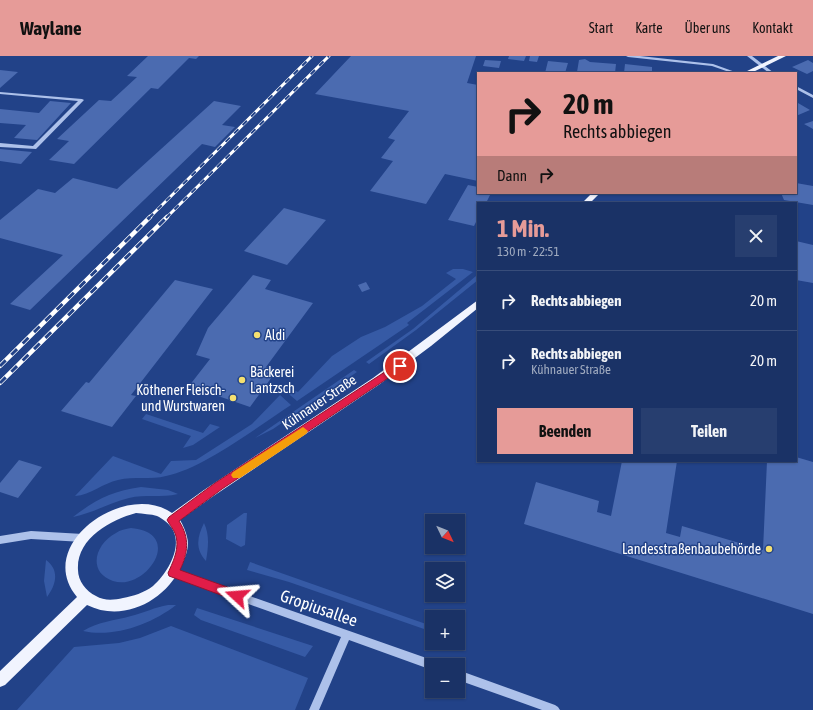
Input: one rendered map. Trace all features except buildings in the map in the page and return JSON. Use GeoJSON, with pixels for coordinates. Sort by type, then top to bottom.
{"type":"FeatureCollection","features":[{"type":"Feature","properties":{"kind":"main road"},"geometry":{"type":"LineString","coordinates":[[748,72],[783,56]]}},
{"type":"Feature","properties":{"kind":"main road"},"geometry":{"type":"LineString","coordinates":[[587,202],[595,194]]}},
{"type":"Feature","properties":{"kind":"main road","name":"Kühnauer Straße"},"geometry":{"type":"LineString","coordinates":[[172,520],[219,486],[387,375],[425,347],[477,304]]}},
{"type":"Feature","properties":{"kind":"main road"},"geometry":{"type":"LineString","coordinates":[[128,509],[150,509],[162,513],[172,520],[180,531],[182,544],[180,558],[173,573],[166,582],[153,593],[137,601],[126,604],[104,605],[86,597],[74,582],[72,570],[76,551],[83,538],[106,518],[128,509]]}},
{"type":"Feature","properties":{"kind":"main road"},"geometry":{"type":"LineString","coordinates":[[0,680],[86,597]]}},
{"type":"Feature","properties":{"kind":"street"},"geometry":{"type":"LineString","coordinates":[[628,56],[713,65],[733,72]]}},
{"type":"Feature","properties":{"kind":"street"},"geometry":{"type":"LineString","coordinates":[[749,56],[771,72]]}},
{"type":"Feature","properties":{"kind":"street"},"geometry":{"type":"LineString","coordinates":[[797,88],[813,97]]}},
{"type":"Feature","properties":{"kind":"street"},"geometry":{"type":"LineString","coordinates":[[0,93],[82,100],[34,148],[0,145]]}},
{"type":"Feature","properties":{"kind":"street"},"geometry":{"type":"LineString","coordinates":[[0,540],[31,535],[83,538]]}},
{"type":"Feature","properties":{"kind":"street","name":"Gropiusallee"},"geometry":{"type":"LineString","coordinates":[[173,573],[425,662]]}},
{"type":"Feature","properties":{"kind":"street"},"geometry":{"type":"LineString","coordinates":[[314,710],[347,634]]}},
{"type":"Feature","properties":{"kind":"street"},"geometry":{"type":"LineString","coordinates":[[465,678],[555,710]]}},
{"type":"Feature","properties":{"kind":"shaded area"},"geometry":{"type":"Polygon","coordinates":[[[453,269],[463,269],[473,272],[407,323],[409,325],[297,401],[284,390],[287,387],[298,392],[332,356],[361,337],[385,327],[422,306],[456,279],[446,273],[453,269]]]}},
{"type":"Feature","properties":{"kind":"shaded area"},"geometry":{"type":"Polygon","coordinates":[[[476,276],[477,281],[416,330],[369,364],[366,362],[413,329],[476,276]]]}},
{"type":"Feature","properties":{"kind":"shaded area"},"geometry":{"type":"Polygon","coordinates":[[[354,370],[357,372],[273,429],[255,438],[354,370]]]}},
{"type":"Feature","properties":{"kind":"shaded area"},"geometry":{"type":"Polygon","coordinates":[[[280,395],[291,405],[230,446],[197,465],[181,472],[166,476],[118,480],[86,494],[75,496],[113,456],[161,474],[171,461],[196,460],[252,424],[280,395]]]}},
{"type":"Feature","properties":{"kind":"shaded area"},"geometry":{"type":"Polygon","coordinates":[[[146,414],[203,433],[210,424],[220,427],[193,445],[183,448],[191,436],[142,419],[146,414]]]}},
{"type":"Feature","properties":{"kind":"shaded area"},"geometry":{"type":"Polygon","coordinates":[[[141,487],[168,490],[178,494],[129,498],[73,517],[104,497],[121,491],[141,487]]]}},
{"type":"Feature","properties":{"kind":"shaded area"},"geometry":{"type":"Polygon","coordinates":[[[244,513],[247,513],[245,545],[241,547],[226,539],[227,525],[244,513]]]}},
{"type":"Feature","properties":{"kind":"shaded area"},"geometry":{"type":"Polygon","coordinates":[[[204,523],[208,537],[206,561],[200,552],[198,543],[204,523]]]}},
{"type":"Feature","properties":{"kind":"shaded area"},"geometry":{"type":"Polygon","coordinates":[[[131,528],[147,532],[156,540],[158,550],[155,560],[147,570],[137,578],[125,582],[113,581],[105,577],[97,565],[99,551],[109,538],[119,531],[131,528]]]}},
{"type":"Feature","properties":{"kind":"shaded area"},"geometry":{"type":"Polygon","coordinates":[[[46,560],[53,568],[55,573],[53,588],[47,597],[44,581],[46,560]]]}},
{"type":"Feature","properties":{"kind":"shaded area"},"geometry":{"type":"Polygon","coordinates":[[[250,562],[425,624],[425,626],[424,629],[289,582],[247,570],[250,562]]]}},
{"type":"Feature","properties":{"kind":"shaded area"},"geometry":{"type":"Polygon","coordinates":[[[168,605],[176,605],[156,618],[132,628],[107,633],[83,631],[101,623],[136,615],[168,605]]]}},
{"type":"Feature","properties":{"kind":"shaded area"},"geometry":{"type":"Polygon","coordinates":[[[197,608],[313,646],[305,657],[201,620],[194,615],[197,608]]]}},
{"type":"Feature","properties":{"kind":"shaded area"},"geometry":{"type":"Polygon","coordinates":[[[171,626],[308,678],[295,710],[17,710],[74,647],[119,643],[140,638],[171,626]]]}},
{"type":"Feature","properties":{"kind":"railway"},"geometry":{"type":"LineString","coordinates":[[149,218],[312,56]]}},
{"type":"Feature","properties":{"kind":"railway"},"geometry":{"type":"LineString","coordinates":[[166,218],[329,56]]}},
{"type":"Feature","properties":{"kind":"railway"},"geometry":{"type":"LineString","coordinates":[[0,366],[150,217]]}},
{"type":"Feature","properties":{"kind":"railway"},"geometry":{"type":"LineString","coordinates":[[0,383],[167,217]]}},
{"type":"Feature","properties":{"kind":"slow traffic"},"geometry":{"type":"LineString","coordinates":[[236,475],[303,431]]}},
{"type":"Feature","properties":{"kind":"place","name":"Aldi"},"geometry":{"type":"Point","coordinates":[257,335]}},
{"type":"Feature","properties":{"kind":"place","name":"Bäckerei Lantzsch"},"geometry":{"type":"Point","coordinates":[242,380]}},
{"type":"Feature","properties":{"kind":"place","name":"Köthener Fleisch- und Wurstwaren"},"geometry":{"type":"Point","coordinates":[233,398]}},
{"type":"Feature","properties":{"kind":"place","name":"Landesstraßenbaubehörde"},"geometry":{"type":"Point","coordinates":[769,549]}},
{"type":"Feature","properties":{"kind":"route"},"geometry":{"type":"LineString","coordinates":[[237,596],[173,573],[182,551],[182,537],[180,531],[172,520],[219,486],[400,366]]}}]}
